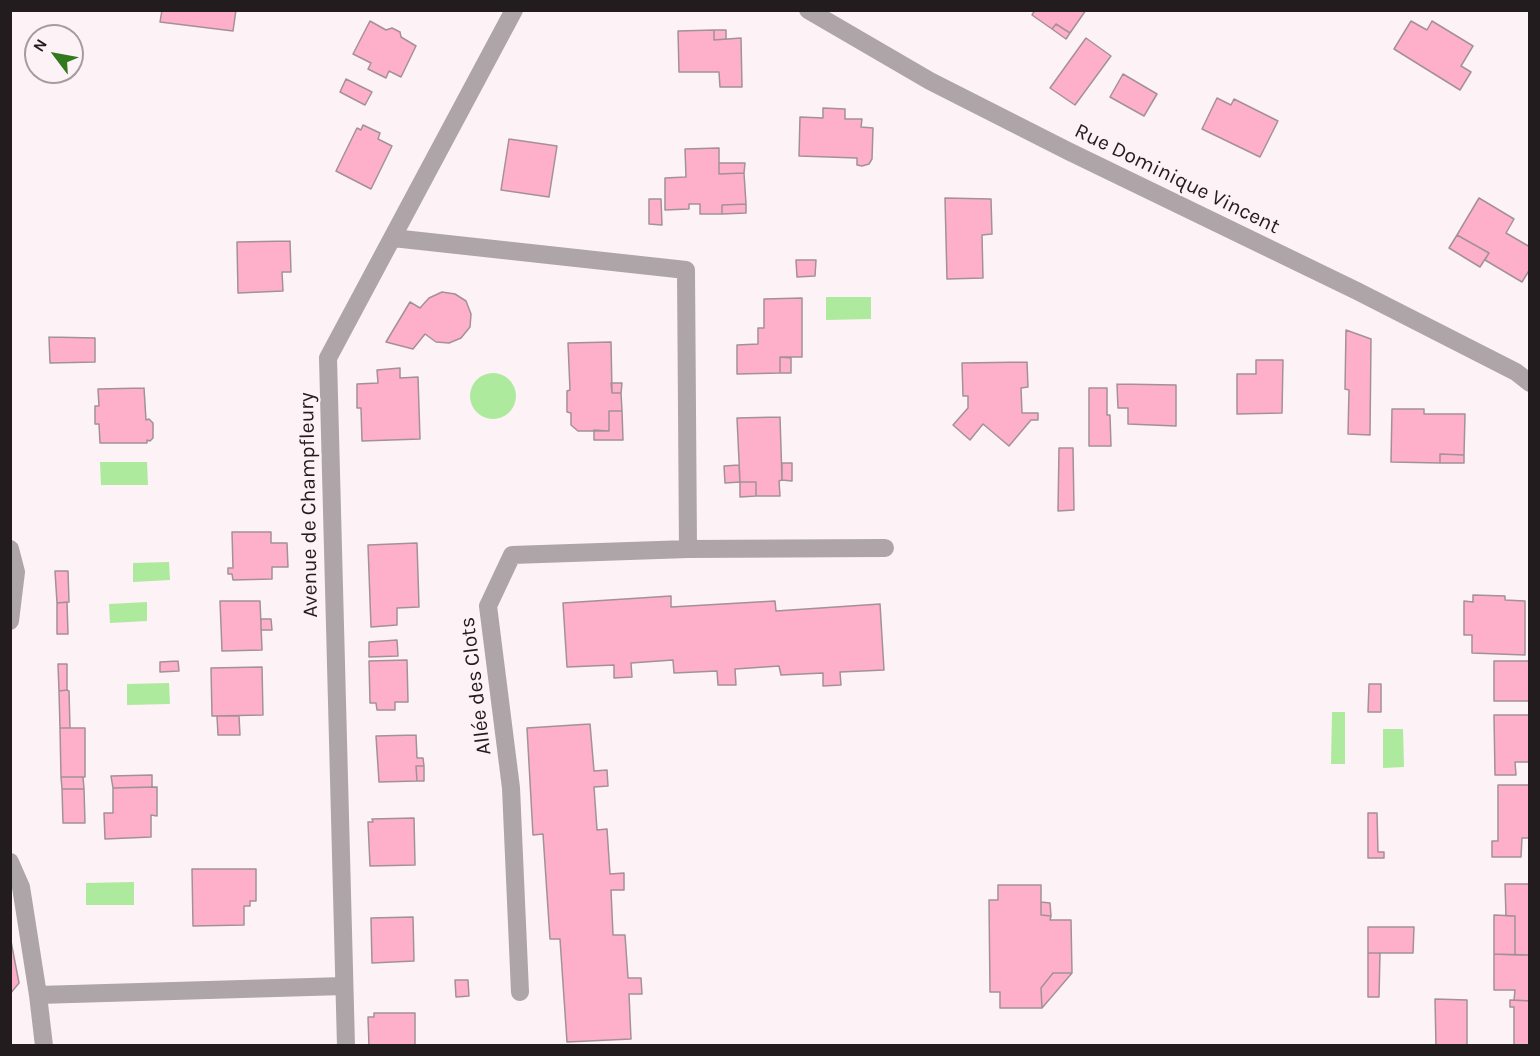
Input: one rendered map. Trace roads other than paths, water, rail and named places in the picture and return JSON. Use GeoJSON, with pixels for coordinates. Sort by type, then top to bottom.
{"type":"FeatureCollection","features":[{"type":"Feature","properties":{"kind":"street","name":"Avenue de Champfleury"},"geometry":{"type":"LineString","coordinates":[[346,1046],[328,358],[514,10]]}},
{"type":"Feature","properties":{"kind":"street","name":"Rue Dominique Vincent"},"geometry":{"type":"LineString","coordinates":[[808,10],[930,81],[1078,156],[1357,291],[1516,372],[1530,383]]}},
{"type":"Feature","properties":{"kind":"street"},"geometry":{"type":"LineString","coordinates":[[393,238],[686,270],[688,549]]}},
{"type":"Feature","properties":{"kind":"street","name":"Allée des Clots"},"geometry":{"type":"LineString","coordinates":[[520,992],[511,788],[488,606],[512,555],[688,549],[885,548]]}},
{"type":"Feature","properties":{"kind":"street"},"geometry":{"type":"LineString","coordinates":[[10,549],[16,572],[10,621]]}},
{"type":"Feature","properties":{"kind":"street"},"geometry":{"type":"LineString","coordinates":[[10,862],[21,887],[44,1046]]}},
{"type":"Feature","properties":{"kind":"street"},"geometry":{"type":"LineString","coordinates":[[38,995],[344,986]]}}]}
